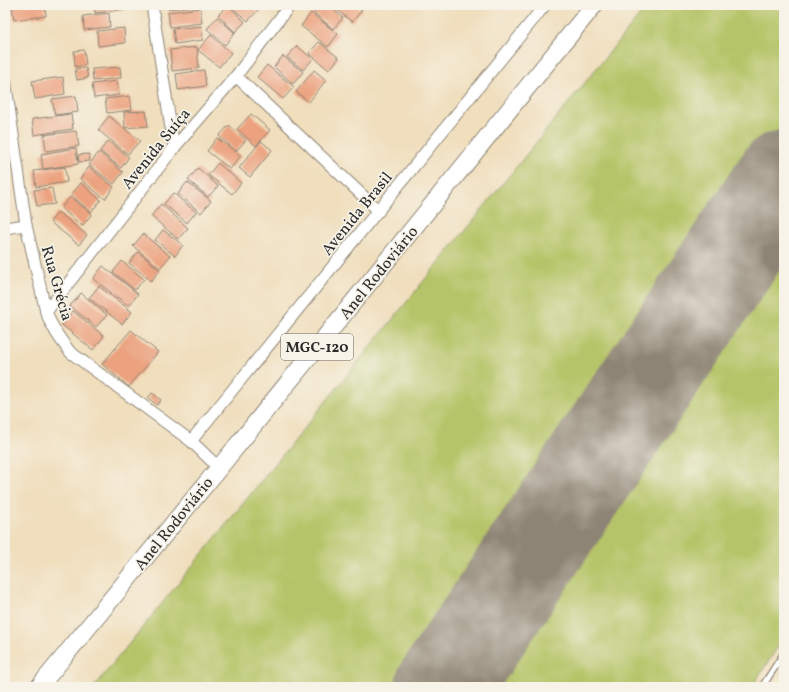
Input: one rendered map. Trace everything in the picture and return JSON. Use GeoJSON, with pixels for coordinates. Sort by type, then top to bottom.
{"type":"FeatureCollection","features":[{"type":"Feature","properties":{"kind":"main road","name":"Anel Rodoviário"},"geometry":{"type":"LineString","coordinates":[[40,687],[594,5]]}},
{"type":"Feature","properties":{"kind":"street"},"geometry":{"type":"LineString","coordinates":[[152,5],[174,148]]}},
{"type":"Feature","properties":{"kind":"street","name":"Avenida Suíça"},"geometry":{"type":"LineString","coordinates":[[46,312],[174,148],[236,76],[290,5]]}},
{"type":"Feature","properties":{"kind":"street","name":"Avenida Brasil"},"geometry":{"type":"LineString","coordinates":[[190,441],[379,211],[545,5]]}},
{"type":"Feature","properties":{"kind":"street"},"geometry":{"type":"LineString","coordinates":[[236,76],[379,211]]}},
{"type":"Feature","properties":{"kind":"street","name":"Rua Grécia"},"geometry":{"type":"LineString","coordinates":[[5,79],[26,225],[46,312],[51,325],[70,352],[190,441],[219,468]]}},
{"type":"Feature","properties":{"kind":"street"},"geometry":{"type":"LineString","coordinates":[[5,228],[26,225]]}},
{"type":"Feature","properties":{"kind":"lane"},"geometry":{"type":"LineString","coordinates":[[762,687],[784,653]]}},
{"type":"Feature","properties":{"kind":"green space"},"geometry":{"type":"Polygon","coordinates":[[[648,5],[784,5],[784,637],[752,687],[94,687],[648,5]]]}},
{"type":"Feature","properties":{"kind":"building"},"geometry":{"type":"Polygon","coordinates":[[[12,5],[45,5],[46,16],[14,20],[12,5]]]}},
{"type":"Feature","properties":{"kind":"building"},"geometry":{"type":"Polygon","coordinates":[[[94,5],[125,5],[125,9],[95,13],[94,5]]]}},
{"type":"Feature","properties":{"kind":"building"},"geometry":{"type":"Polygon","coordinates":[[[168,5],[196,5],[196,6],[168,9],[168,5]]]}},
{"type":"Feature","properties":{"kind":"building"},"geometry":{"type":"Polygon","coordinates":[[[228,5],[245,22],[235,32],[218,15],[228,5]]]}},
{"type":"Feature","properties":{"kind":"building"},"geometry":{"type":"Polygon","coordinates":[[[229,5],[254,5],[259,9],[248,21],[229,5]]]}},
{"type":"Feature","properties":{"kind":"building"},"geometry":{"type":"Polygon","coordinates":[[[320,5],[328,5],[343,18],[333,29],[314,13],[320,5]]]}},
{"type":"Feature","properties":{"kind":"building"},"geometry":{"type":"Polygon","coordinates":[[[331,5],[356,5],[362,10],[352,22],[331,5]]]}},
{"type":"Feature","properties":{"kind":"building"},"geometry":{"type":"Polygon","coordinates":[[[200,8],[202,23],[170,27],[168,12],[200,8]]]}},
{"type":"Feature","properties":{"kind":"building"},"geometry":{"type":"Polygon","coordinates":[[[109,13],[110,27],[84,30],[83,16],[109,13]]]}},
{"type":"Feature","properties":{"kind":"building"},"geometry":{"type":"Polygon","coordinates":[[[311,13],[338,34],[328,47],[301,26],[311,13]]]}},
{"type":"Feature","properties":{"kind":"building"},"geometry":{"type":"Polygon","coordinates":[[[217,17],[235,33],[225,45],[207,29],[217,17]]]}},
{"type":"Feature","properties":{"kind":"building"},"geometry":{"type":"Polygon","coordinates":[[[201,26],[203,40],[175,44],[173,29],[201,26]]]}},
{"type":"Feature","properties":{"kind":"building"},"geometry":{"type":"Polygon","coordinates":[[[124,28],[125,43],[98,46],[97,31],[124,28]]]}},
{"type":"Feature","properties":{"kind":"building"},"geometry":{"type":"Polygon","coordinates":[[[211,35],[231,53],[219,67],[198,50],[211,35]]]}},
{"type":"Feature","properties":{"kind":"building"},"geometry":{"type":"Polygon","coordinates":[[[319,42],[339,58],[329,70],[309,53],[319,42]]]}},
{"type":"Feature","properties":{"kind":"building"},"geometry":{"type":"Polygon","coordinates":[[[297,46],[313,59],[303,70],[287,57],[297,46]]]}},
{"type":"Feature","properties":{"kind":"building"},"geometry":{"type":"Polygon","coordinates":[[[197,47],[199,68],[172,71],[170,50],[197,47]]]}},
{"type":"Feature","properties":{"kind":"building"},"geometry":{"type":"Polygon","coordinates":[[[84,50],[86,65],[75,67],[74,51],[84,50]]]}},
{"type":"Feature","properties":{"kind":"building"},"geometry":{"type":"Polygon","coordinates":[[[283,56],[303,72],[293,84],[274,67],[283,56]]]}},
{"type":"Feature","properties":{"kind":"building"},"geometry":{"type":"Polygon","coordinates":[[[267,65],[294,87],[283,99],[257,77],[267,65]]]}},
{"type":"Feature","properties":{"kind":"building"},"geometry":{"type":"Polygon","coordinates":[[[120,67],[121,78],[93,81],[92,69],[120,67]]]}},
{"type":"Feature","properties":{"kind":"building"},"geometry":{"type":"Polygon","coordinates":[[[86,68],[88,78],[77,80],[75,69],[86,68]]]}},
{"type":"Feature","properties":{"kind":"building"},"geometry":{"type":"Polygon","coordinates":[[[204,70],[206,86],[178,90],[176,74],[204,70]]]}},
{"type":"Feature","properties":{"kind":"building"},"geometry":{"type":"Polygon","coordinates":[[[314,70],[326,80],[309,102],[296,92],[314,70]]]}},
{"type":"Feature","properties":{"kind":"building"},"geometry":{"type":"Polygon","coordinates":[[[63,77],[65,94],[35,99],[32,81],[63,77]]]}},
{"type":"Feature","properties":{"kind":"building"},"geometry":{"type":"Polygon","coordinates":[[[117,81],[119,95],[94,98],[92,84],[117,81]]]}},
{"type":"Feature","properties":{"kind":"building"},"geometry":{"type":"Polygon","coordinates":[[[76,96],[78,112],[55,115],[52,99],[76,96]]]}},
{"type":"Feature","properties":{"kind":"building"},"geometry":{"type":"Polygon","coordinates":[[[130,96],[132,110],[107,113],[105,99],[130,96]]]}},
{"type":"Feature","properties":{"kind":"building"},"geometry":{"type":"Polygon","coordinates":[[[146,111],[148,126],[125,128],[124,112],[146,111]]]}},
{"type":"Feature","properties":{"kind":"building"},"geometry":{"type":"Polygon","coordinates":[[[71,114],[73,129],[34,135],[32,119],[71,114]]]}},
{"type":"Feature","properties":{"kind":"building"},"geometry":{"type":"Polygon","coordinates":[[[251,114],[270,130],[256,146],[237,129],[251,114]]]}},
{"type":"Feature","properties":{"kind":"building"},"geometry":{"type":"Polygon","coordinates":[[[109,116],[140,141],[128,154],[98,130],[109,116]]]}},
{"type":"Feature","properties":{"kind":"building"},"geometry":{"type":"Polygon","coordinates":[[[229,125],[246,140],[236,151],[219,136],[229,125]]]}},
{"type":"Feature","properties":{"kind":"building"},"geometry":{"type":"Polygon","coordinates":[[[76,131],[79,146],[46,151],[44,135],[76,131]]]}},
{"type":"Feature","properties":{"kind":"building"},"geometry":{"type":"Polygon","coordinates":[[[217,138],[241,156],[230,169],[207,151],[217,138]]]}},
{"type":"Feature","properties":{"kind":"building"},"geometry":{"type":"Polygon","coordinates":[[[108,141],[129,157],[121,168],[100,151],[108,141]]]}},
{"type":"Feature","properties":{"kind":"building"},"geometry":{"type":"Polygon","coordinates":[[[261,141],[272,150],[250,177],[239,168],[261,141]]]}},
{"type":"Feature","properties":{"kind":"building"},"geometry":{"type":"Polygon","coordinates":[[[76,148],[78,164],[43,169],[41,154],[76,148]]]}},
{"type":"Feature","properties":{"kind":"building"},"geometry":{"type":"Polygon","coordinates":[[[99,152],[123,172],[114,184],[89,165],[99,152]]]}},
{"type":"Feature","properties":{"kind":"building"},"geometry":{"type":"Polygon","coordinates":[[[89,154],[90,161],[79,162],[78,155],[89,154]]]}},
{"type":"Feature","properties":{"kind":"building"},"geometry":{"type":"Polygon","coordinates":[[[218,163],[241,183],[232,194],[208,175],[218,163]]]}},
{"type":"Feature","properties":{"kind":"building"},"geometry":{"type":"Polygon","coordinates":[[[65,167],[67,182],[36,187],[34,171],[65,167]]]}},
{"type":"Feature","properties":{"kind":"building"},"geometry":{"type":"Polygon","coordinates":[[[89,167],[114,187],[105,199],[80,179],[89,167]]]}},
{"type":"Feature","properties":{"kind":"building"},"geometry":{"type":"Polygon","coordinates":[[[198,168],[218,186],[208,197],[188,180],[198,168]]]}},
{"type":"Feature","properties":{"kind":"building"},"geometry":{"type":"Polygon","coordinates":[[[187,182],[211,201],[201,213],[178,194],[187,182]]]}},
{"type":"Feature","properties":{"kind":"building"},"geometry":{"type":"Polygon","coordinates":[[[81,183],[101,200],[91,212],[71,195],[81,183]]]}},
{"type":"Feature","properties":{"kind":"building"},"geometry":{"type":"Polygon","coordinates":[[[52,188],[55,204],[37,206],[34,190],[52,188]]]}},
{"type":"Feature","properties":{"kind":"building"},"geometry":{"type":"Polygon","coordinates":[[[173,193],[196,212],[187,223],[164,204],[173,193]]]}},
{"type":"Feature","properties":{"kind":"building"},"geometry":{"type":"Polygon","coordinates":[[[70,197],[92,214],[82,226],[61,208],[70,197]]]}},
{"type":"Feature","properties":{"kind":"building"},"geometry":{"type":"Polygon","coordinates":[[[161,204],[188,228],[178,239],[151,216],[161,204]]]}},
{"type":"Feature","properties":{"kind":"building"},"geometry":{"type":"Polygon","coordinates":[[[58,212],[87,235],[79,245],[50,222],[58,212]]]}},
{"type":"Feature","properties":{"kind":"building"},"geometry":{"type":"Polygon","coordinates":[[[163,230],[183,245],[175,256],[155,240],[163,230]]]}},
{"type":"Feature","properties":{"kind":"building"},"geometry":{"type":"Polygon","coordinates":[[[143,234],[170,256],[160,268],[133,246],[143,234]]]}},
{"type":"Feature","properties":{"kind":"building"},"geometry":{"type":"Polygon","coordinates":[[[138,252],[160,270],[151,281],[129,263],[138,252]]]}},
{"type":"Feature","properties":{"kind":"building"},"geometry":{"type":"Polygon","coordinates":[[[122,261],[144,279],[135,290],[113,272],[122,261]]]}},
{"type":"Feature","properties":{"kind":"building"},"geometry":{"type":"Polygon","coordinates":[[[103,266],[138,294],[129,306],[93,279],[103,266]]]}},
{"type":"Feature","properties":{"kind":"building"},"geometry":{"type":"Polygon","coordinates":[[[99,286],[132,312],[122,324],[89,298],[99,286]]]}},
{"type":"Feature","properties":{"kind":"building"},"geometry":{"type":"Polygon","coordinates":[[[81,293],[107,315],[96,327],[70,306],[81,293]]]}},
{"type":"Feature","properties":{"kind":"building"},"geometry":{"type":"Polygon","coordinates":[[[73,311],[104,336],[93,350],[62,325],[73,311]]]}},
{"type":"Feature","properties":{"kind":"building"},"geometry":{"type":"Polygon","coordinates":[[[131,330],[158,352],[129,387],[102,364],[131,330]]]}},
{"type":"Feature","properties":{"kind":"building"},"geometry":{"type":"Polygon","coordinates":[[[152,393],[161,400],[157,405],[148,398],[152,393]]]}},
{"type":"Feature","properties":{"kind":"runway"},"geometry":{"type":"LineString","coordinates":[[443,687],[784,178]]}}]}
